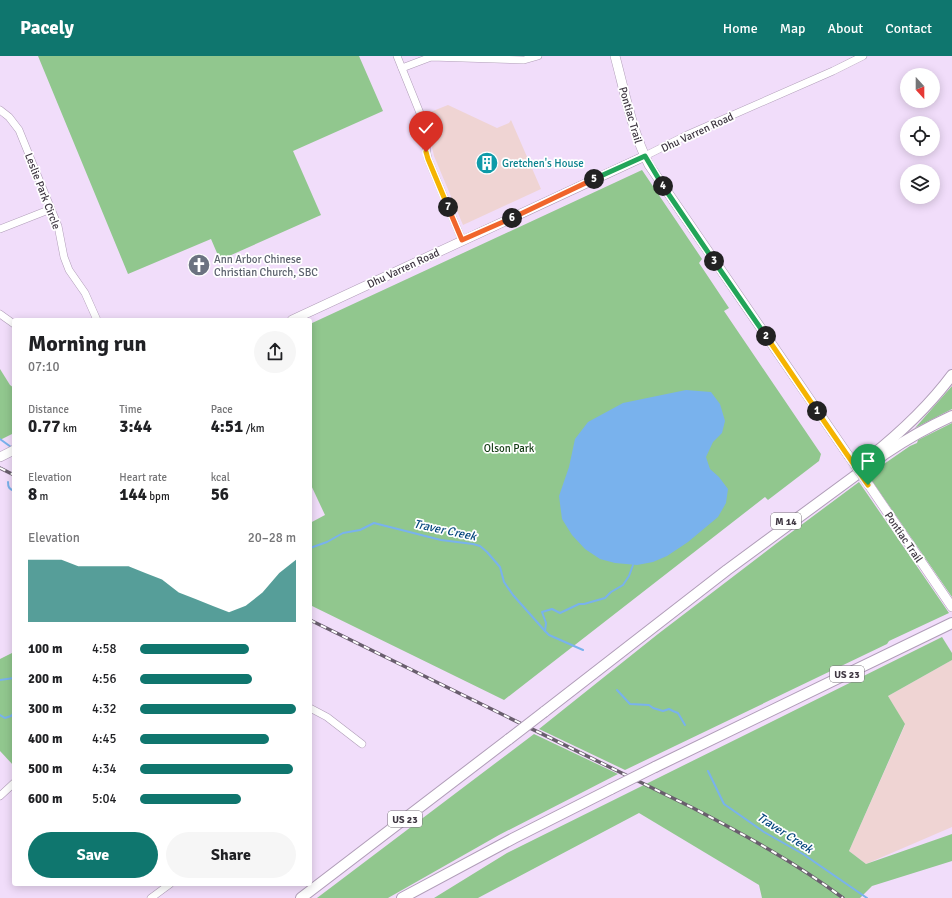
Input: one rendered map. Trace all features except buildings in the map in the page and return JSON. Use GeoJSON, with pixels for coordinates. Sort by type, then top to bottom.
{"type":"FeatureCollection","features":[{"type":"Feature","properties":{"kind":"highway","name":"M 14"},"geometry":{"type":"LineString","coordinates":[[728,570],[796,513],[895,436],[915,418],[952,375]]}},
{"type":"Feature","properties":{"kind":"highway","name":"US 23"},"geometry":{"type":"LineString","coordinates":[[301,898],[510,739],[728,570],[906,440],[932,425],[952,416]]}},
{"type":"Feature","properties":{"kind":"highway"},"geometry":{"type":"LineString","coordinates":[[748,721],[818,683],[952,618]]}},
{"type":"Feature","properties":{"kind":"highway","name":"US 23"},"geometry":{"type":"LineString","coordinates":[[402,898],[514,838],[655,767],[952,623]]}},
{"type":"Feature","properties":{"kind":"main road","name":"Pontiac Trail"},"geometry":{"type":"LineString","coordinates":[[615,56],[631,118],[645,156],[670,197],[952,607]]}},
{"type":"Feature","properties":{"kind":"main road","name":"Dhu Varren Road"},"geometry":{"type":"LineString","coordinates":[[296,318],[645,156]]}},
{"type":"Feature","properties":{"kind":"main road"},"geometry":{"type":"LineString","coordinates":[[0,457],[12,451]]}},
{"type":"Feature","properties":{"kind":"street"},"geometry":{"type":"LineString","coordinates":[[397,56],[424,123],[426,130],[426,152],[428,159],[462,240]]}},
{"type":"Feature","properties":{"kind":"street"},"geometry":{"type":"LineString","coordinates":[[402,68],[431,58],[524,60],[538,56]]}},
{"type":"Feature","properties":{"kind":"street","name":"Dhu Varren Road"},"geometry":{"type":"LineString","coordinates":[[645,156],[688,135],[828,74],[864,56]]}},
{"type":"Feature","properties":{"kind":"street","name":"Leslie Park Circle"},"geometry":{"type":"LineString","coordinates":[[0,110],[10,117],[19,130],[58,226],[64,257],[69,270],[85,293],[96,318]]}},
{"type":"Feature","properties":{"kind":"street"},"geometry":{"type":"LineString","coordinates":[[0,229],[51,209]]}},
{"type":"Feature","properties":{"kind":"street"},"geometry":{"type":"LineString","coordinates":[[0,314],[12,323]]}},
{"type":"Feature","properties":{"kind":"street"},"geometry":{"type":"LineString","coordinates":[[312,709],[327,717],[362,744]]}},
{"type":"Feature","properties":{"kind":"street"},"geometry":{"type":"LineString","coordinates":[[0,796],[12,786]]}},
{"type":"Feature","properties":{"kind":"street"},"geometry":{"type":"LineString","coordinates":[[150,898],[167,886]]}},
{"type":"Feature","properties":{"kind":"shaded area"},"geometry":{"type":"Polygon","coordinates":[[[448,105],[497,128],[509,123],[511,120],[541,189],[463,225],[434,156],[432,147],[433,132],[428,113],[448,105]]]}},
{"type":"Feature","properties":{"kind":"shaded area"},"geometry":{"type":"Polygon","coordinates":[[[952,660],[952,827],[866,864],[849,851],[905,725],[888,696],[952,660]]]}},
{"type":"Feature","properties":{"kind":"green space"},"geometry":{"type":"Polygon","coordinates":[[[38,56],[359,56],[383,111],[293,151],[321,215],[220,260],[211,239],[128,274],[38,56]]]}},
{"type":"Feature","properties":{"kind":"green space","name":"Olson Park"},"geometry":{"type":"Polygon","coordinates":[[[642,170],[702,259],[699,263],[729,308],[724,311],[821,454],[819,461],[768,500],[765,497],[504,700],[312,606],[312,522],[325,515],[312,487],[312,323],[642,170]]]}},
{"type":"Feature","properties":{"kind":"green space"},"geometry":{"type":"Polygon","coordinates":[[[0,369],[12,386],[12,434],[0,440],[0,369]]]}},
{"type":"Feature","properties":{"kind":"green space"},"geometry":{"type":"Polygon","coordinates":[[[952,386],[952,409],[915,428],[952,386]]]}},
{"type":"Feature","properties":{"kind":"green space"},"geometry":{"type":"Polygon","coordinates":[[[952,423],[952,597],[868,475],[910,446],[917,443],[918,440],[952,423]]]}},
{"type":"Feature","properties":{"kind":"green space"},"geometry":{"type":"Polygon","coordinates":[[[859,482],[949,613],[625,770],[539,729],[658,634],[859,482]]]}},
{"type":"Feature","properties":{"kind":"green space"},"geometry":{"type":"Polygon","coordinates":[[[942,637],[952,653],[952,660],[888,696],[905,724],[849,851],[866,864],[952,834],[952,861],[872,886],[860,898],[762,898],[759,885],[639,813],[478,898],[434,898],[507,853],[942,637]]]}},
{"type":"Feature","properties":{"kind":"green space"},"geometry":{"type":"Polygon","coordinates":[[[12,653],[12,764],[0,751],[0,659],[12,653]]]}},
{"type":"Feature","properties":{"kind":"green space"},"geometry":{"type":"Polygon","coordinates":[[[534,734],[618,774],[499,835],[388,898],[317,898],[534,734]]]}},
{"type":"Feature","properties":{"kind":"water"},"geometry":{"type":"Polygon","coordinates":[[[686,390],[711,392],[720,404],[725,421],[722,433],[713,442],[706,457],[710,469],[719,477],[728,489],[726,503],[718,517],[688,542],[667,556],[653,562],[637,565],[615,563],[600,559],[585,549],[572,535],[562,519],[559,496],[569,467],[575,439],[588,422],[623,403],[686,390]]]}},
{"type":"Feature","properties":{"kind":"waterway","name":"Traver Creek"},"geometry":{"type":"LineString","coordinates":[[0,439],[11,447]]}},
{"type":"Feature","properties":{"kind":"waterway","name":"Traver Creek"},"geometry":{"type":"LineString","coordinates":[[8,482],[9,488],[12,490]]}},
{"type":"Feature","properties":{"kind":"waterway","name":"Traver Creek"},"geometry":{"type":"LineString","coordinates":[[312,547],[327,542],[343,533],[360,530],[374,523],[441,540],[480,546],[500,567],[504,582],[513,595],[545,631],[549,635],[583,650]]}},
{"type":"Feature","properties":{"kind":"waterway"},"geometry":{"type":"LineString","coordinates":[[545,631],[546,623],[542,612],[552,609],[560,613],[579,604],[605,598],[611,592],[623,585],[629,576],[633,565]]}},
{"type":"Feature","properties":{"kind":"waterway"},"geometry":{"type":"LineString","coordinates":[[0,680],[12,678]]}},
{"type":"Feature","properties":{"kind":"waterway","name":"Traver Creek"},"geometry":{"type":"LineString","coordinates":[[617,690],[630,704],[649,705],[663,711],[669,709],[678,713],[685,725]]}},
{"type":"Feature","properties":{"kind":"waterway"},"geometry":{"type":"LineString","coordinates":[[0,715],[5,718],[12,715]]}},
{"type":"Feature","properties":{"kind":"waterway","name":"Traver Creek"},"geometry":{"type":"LineString","coordinates":[[708,771],[724,804],[764,832],[803,854],[867,898]]}},
{"type":"Feature","properties":{"kind":"railway"},"geometry":{"type":"LineString","coordinates":[[0,468],[12,474]]}},
{"type":"Feature","properties":{"kind":"railway"},"geometry":{"type":"LineString","coordinates":[[312,621],[693,808],[770,850],[843,898]]}},
{"type":"Feature","properties":{"kind":"place","name":"Gretchen's House"},"geometry":{"type":"Point","coordinates":[487,163]}},
{"type":"Feature","properties":{"kind":"place","name":"Ann Arbor Chinese Christian Church, SBC"},"geometry":{"type":"Point","coordinates":[199,265]}},
{"type":"Feature","properties":{"kind":"route"},"geometry":{"type":"LineString","coordinates":[[426,152],[462,240],[645,156],[649,165],[670,197],[868,485]]}}]}
